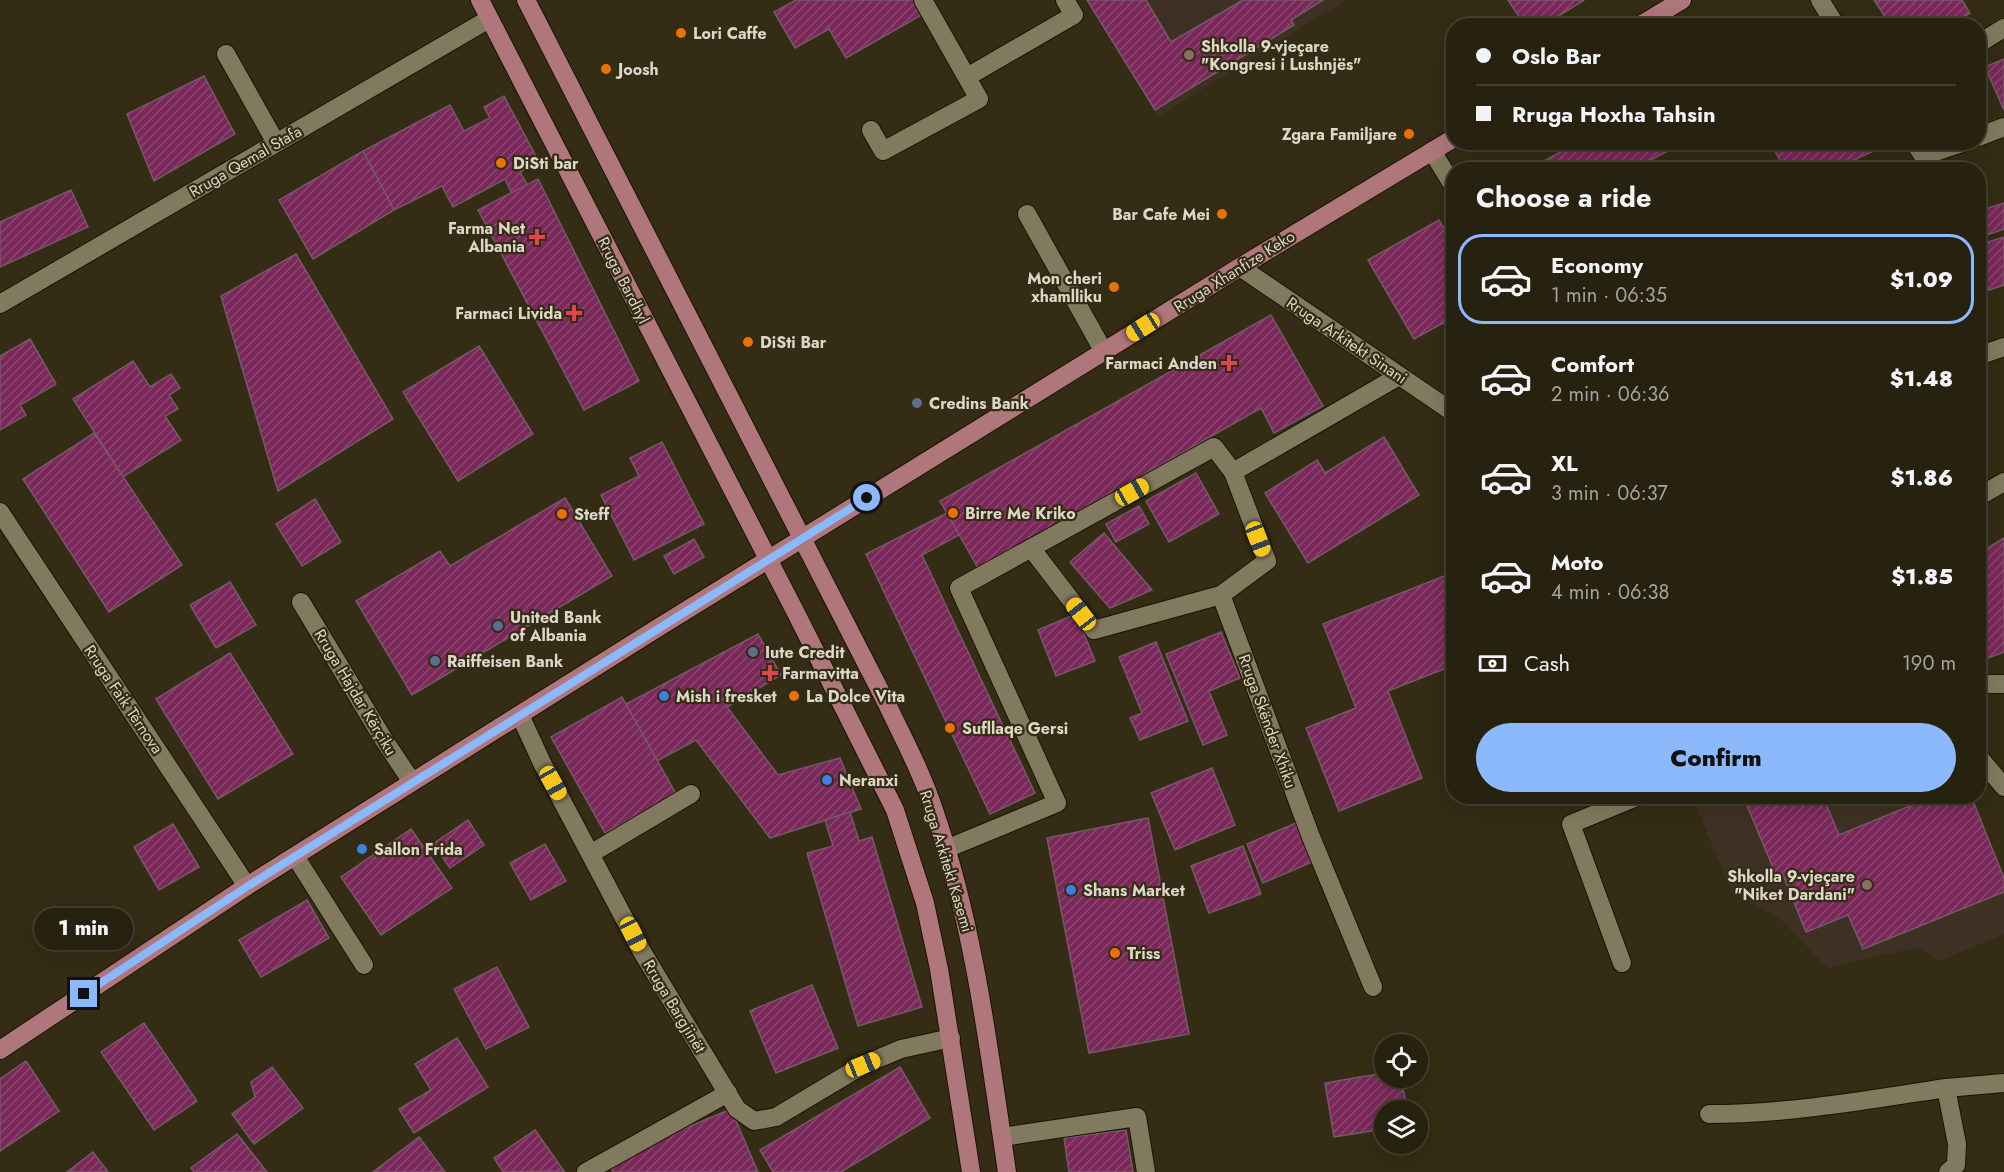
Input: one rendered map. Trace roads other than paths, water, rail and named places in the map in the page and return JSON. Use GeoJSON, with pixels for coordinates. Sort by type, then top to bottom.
{"type":"FeatureCollection","features":[{"type":"Feature","properties":{"kind":"main road","name":"Rruga Bardhyl"},"geometry":{"type":"LineString","coordinates":[[480,0],[768,560]]}},
{"type":"Feature","properties":{"kind":"main road"},"geometry":{"type":"LineString","coordinates":[[1652,18],[1682,0]]}},
{"type":"Feature","properties":{"kind":"main road"},"geometry":{"type":"LineString","coordinates":[[529,1],[802,539]]}},
{"type":"Feature","properties":{"kind":"main road","name":"Rruga Xhanfize Keko"},"geometry":{"type":"LineString","coordinates":[[0,1050],[248,886],[412,782],[1104,351],[1446,143]]}},
{"type":"Feature","properties":{"kind":"main road","name":"Rruga Arkitekt Kasemi"},"geometry":{"type":"LineString","coordinates":[[802,539],[908,746],[935,812],[975,961],[1007,1172]]}},
{"type":"Feature","properties":{"kind":"main road","name":"Rruga Arkitekt Kasemi"},"geometry":{"type":"LineString","coordinates":[[768,560],[895,810],[925,903],[939,969],[971,1172]]}},
{"type":"Feature","properties":{"kind":"street"},"geometry":{"type":"LineString","coordinates":[[871,130],[883,151],[979,99],[922,0]]}},
{"type":"Feature","properties":{"kind":"street"},"geometry":{"type":"LineString","coordinates":[[967,77],[1074,15],[1065,0]]}},
{"type":"Feature","properties":{"kind":"street"},"geometry":{"type":"LineString","coordinates":[[1820,0],[1831,18]]}},
{"type":"Feature","properties":{"kind":"street","name":"Rruga Qemal Stafa"},"geometry":{"type":"LineString","coordinates":[[0,304],[489,19]]}},
{"type":"Feature","properties":{"kind":"street"},"geometry":{"type":"LineString","coordinates":[[1986,39],[2004,28]]}},
{"type":"Feature","properties":{"kind":"street"},"geometry":{"type":"LineString","coordinates":[[226,54],[276,143]]}},
{"type":"Feature","properties":{"kind":"street"},"geometry":{"type":"LineString","coordinates":[[1986,134],[2004,127]]}},
{"type":"Feature","properties":{"kind":"street"},"geometry":{"type":"LineString","coordinates":[[1919,150],[1923,156],[1941,150]]}},
{"type":"Feature","properties":{"kind":"street"},"geometry":{"type":"LineString","coordinates":[[1432,151],[1446,174]]}},
{"type":"Feature","properties":{"kind":"street"},"geometry":{"type":"LineString","coordinates":[[1027,214],[1104,351]]}},
{"type":"Feature","properties":{"kind":"street","name":"Rruga Arkitekt Sinani"},"geometry":{"type":"LineString","coordinates":[[1240,267],[1446,408]]}},
{"type":"Feature","properties":{"kind":"street"},"geometry":{"type":"LineString","coordinates":[[1986,353],[2004,347]]}},
{"type":"Feature","properties":{"kind":"street"},"geometry":{"type":"LineString","coordinates":[[1233,472],[1399,376]]}},
{"type":"Feature","properties":{"kind":"street"},"geometry":{"type":"LineString","coordinates":[[946,849],[1057,803],[959,588],[1031,548],[1214,447],[1233,472],[1267,561],[1221,595],[1094,630],[1031,548]]}},
{"type":"Feature","properties":{"kind":"street"},"geometry":{"type":"LineString","coordinates":[[1986,492],[2004,482]]}},
{"type":"Feature","properties":{"kind":"street","name":"Rruga Faik Tërnova"},"geometry":{"type":"LineString","coordinates":[[0,512],[248,886]]}},
{"type":"Feature","properties":{"kind":"street","name":"Rruga Skënder Xhiku"},"geometry":{"type":"LineString","coordinates":[[1221,595],[1311,837],[1373,987]]}},
{"type":"Feature","properties":{"kind":"street","name":"Rruga Hajdar Kërçiku"},"geometry":{"type":"LineString","coordinates":[[301,602],[412,782]]}},
{"type":"Feature","properties":{"kind":"street"},"geometry":{"type":"LineString","coordinates":[[1986,684],[2004,684]]}},
{"type":"Feature","properties":{"kind":"street","name":"Rruga Bargjinët"},"geometry":{"type":"LineString","coordinates":[[520,715],[543,765],[641,950],[737,1109],[754,1120],[776,1117],[863,1065],[901,1049],[951,1038]]}},
{"type":"Feature","properties":{"kind":"street"},"geometry":{"type":"LineString","coordinates":[[1986,766],[2004,787]]}},
{"type":"Feature","properties":{"kind":"street"},"geometry":{"type":"LineString","coordinates":[[591,853],[692,794]]}},
{"type":"Feature","properties":{"kind":"street"},"geometry":{"type":"LineString","coordinates":[[1620,804],[1571,824],[1622,963]]}},
{"type":"Feature","properties":{"kind":"street"},"geometry":{"type":"LineString","coordinates":[[295,856],[364,965]]}},
{"type":"Feature","properties":{"kind":"street"},"geometry":{"type":"LineString","coordinates":[[1709,1114],[1748,1114],[1788,1110],[1946,1088],[2004,1083]]}},
{"type":"Feature","properties":{"kind":"street"},"geometry":{"type":"LineString","coordinates":[[1946,1088],[1957,1144],[1956,1165],[1948,1172]]}},
{"type":"Feature","properties":{"kind":"street"},"geometry":{"type":"LineString","coordinates":[[586,1172],[728,1094]]}},
{"type":"Feature","properties":{"kind":"street"},"geometry":{"type":"LineString","coordinates":[[1002,1137],[1137,1117],[1146,1172]]}},
{"type":"Feature","properties":{"kind":"place","name":"Lori Caffe"},"geometry":{"type":"Point","coordinates":[681,33]}},
{"type":"Feature","properties":{"kind":"place","name":"Shkolla 9-vjeçare \"Kongresi i Lushnjës\""},"geometry":{"type":"Point","coordinates":[1189,55]}},
{"type":"Feature","properties":{"kind":"place","name":"Joosh"},"geometry":{"type":"Point","coordinates":[606,69]}},
{"type":"Feature","properties":{"kind":"place","name":"Zgara Familjare"},"geometry":{"type":"Point","coordinates":[1409,134]}},
{"type":"Feature","properties":{"kind":"place","name":"DiSti bar"},"geometry":{"type":"Point","coordinates":[501,163]}},
{"type":"Feature","properties":{"kind":"place","name":"Bar Cafe Mei"},"geometry":{"type":"Point","coordinates":[1222,214]}},
{"type":"Feature","properties":{"kind":"place","name":"Farma Net Albania"},"geometry":{"type":"Point","coordinates":[537,237]}},
{"type":"Feature","properties":{"kind":"place","name":"Mon cheri xhamlliku"},"geometry":{"type":"Point","coordinates":[1114,287]}},
{"type":"Feature","properties":{"kind":"place","name":"Farmaci Livida"},"geometry":{"type":"Point","coordinates":[574,313]}},
{"type":"Feature","properties":{"kind":"place","name":"DiSti Bar"},"geometry":{"type":"Point","coordinates":[748,342]}},
{"type":"Feature","properties":{"kind":"place","name":"Farmaci Anden"},"geometry":{"type":"Point","coordinates":[1229,363]}},
{"type":"Feature","properties":{"kind":"place","name":"Credins Bank"},"geometry":{"type":"Point","coordinates":[917,403]}},
{"type":"Feature","properties":{"kind":"place","name":"Birre Me Kriko"},"geometry":{"type":"Point","coordinates":[953,513]}},
{"type":"Feature","properties":{"kind":"place","name":"Steff"},"geometry":{"type":"Point","coordinates":[562,514]}},
{"type":"Feature","properties":{"kind":"place","name":"United Bank of Albania"},"geometry":{"type":"Point","coordinates":[498,626]}},
{"type":"Feature","properties":{"kind":"place","name":"Iute Credit"},"geometry":{"type":"Point","coordinates":[753,652]}},
{"type":"Feature","properties":{"kind":"place","name":"Raiffeisen Bank"},"geometry":{"type":"Point","coordinates":[435,661]}},
{"type":"Feature","properties":{"kind":"place","name":"Farmavitta"},"geometry":{"type":"Point","coordinates":[770,673]}},
{"type":"Feature","properties":{"kind":"place","name":"Mish i fresket"},"geometry":{"type":"Point","coordinates":[664,696]}},
{"type":"Feature","properties":{"kind":"place","name":"La Dolce Vita"},"geometry":{"type":"Point","coordinates":[794,696]}},
{"type":"Feature","properties":{"kind":"place","name":"Sufllaqe Gersi"},"geometry":{"type":"Point","coordinates":[950,728]}},
{"type":"Feature","properties":{"kind":"place","name":"Neranxi"},"geometry":{"type":"Point","coordinates":[827,780]}},
{"type":"Feature","properties":{"kind":"place","name":"Sallon Frida"},"geometry":{"type":"Point","coordinates":[362,849]}},
{"type":"Feature","properties":{"kind":"place","name":"Shkolla 9-vjeçare \"Niket Dardani\""},"geometry":{"type":"Point","coordinates":[1867,885]}},
{"type":"Feature","properties":{"kind":"place","name":"Shans Market"},"geometry":{"type":"Point","coordinates":[1071,890]}},
{"type":"Feature","properties":{"kind":"place","name":"Triss"},"geometry":{"type":"Point","coordinates":[1115,953]}}]}
